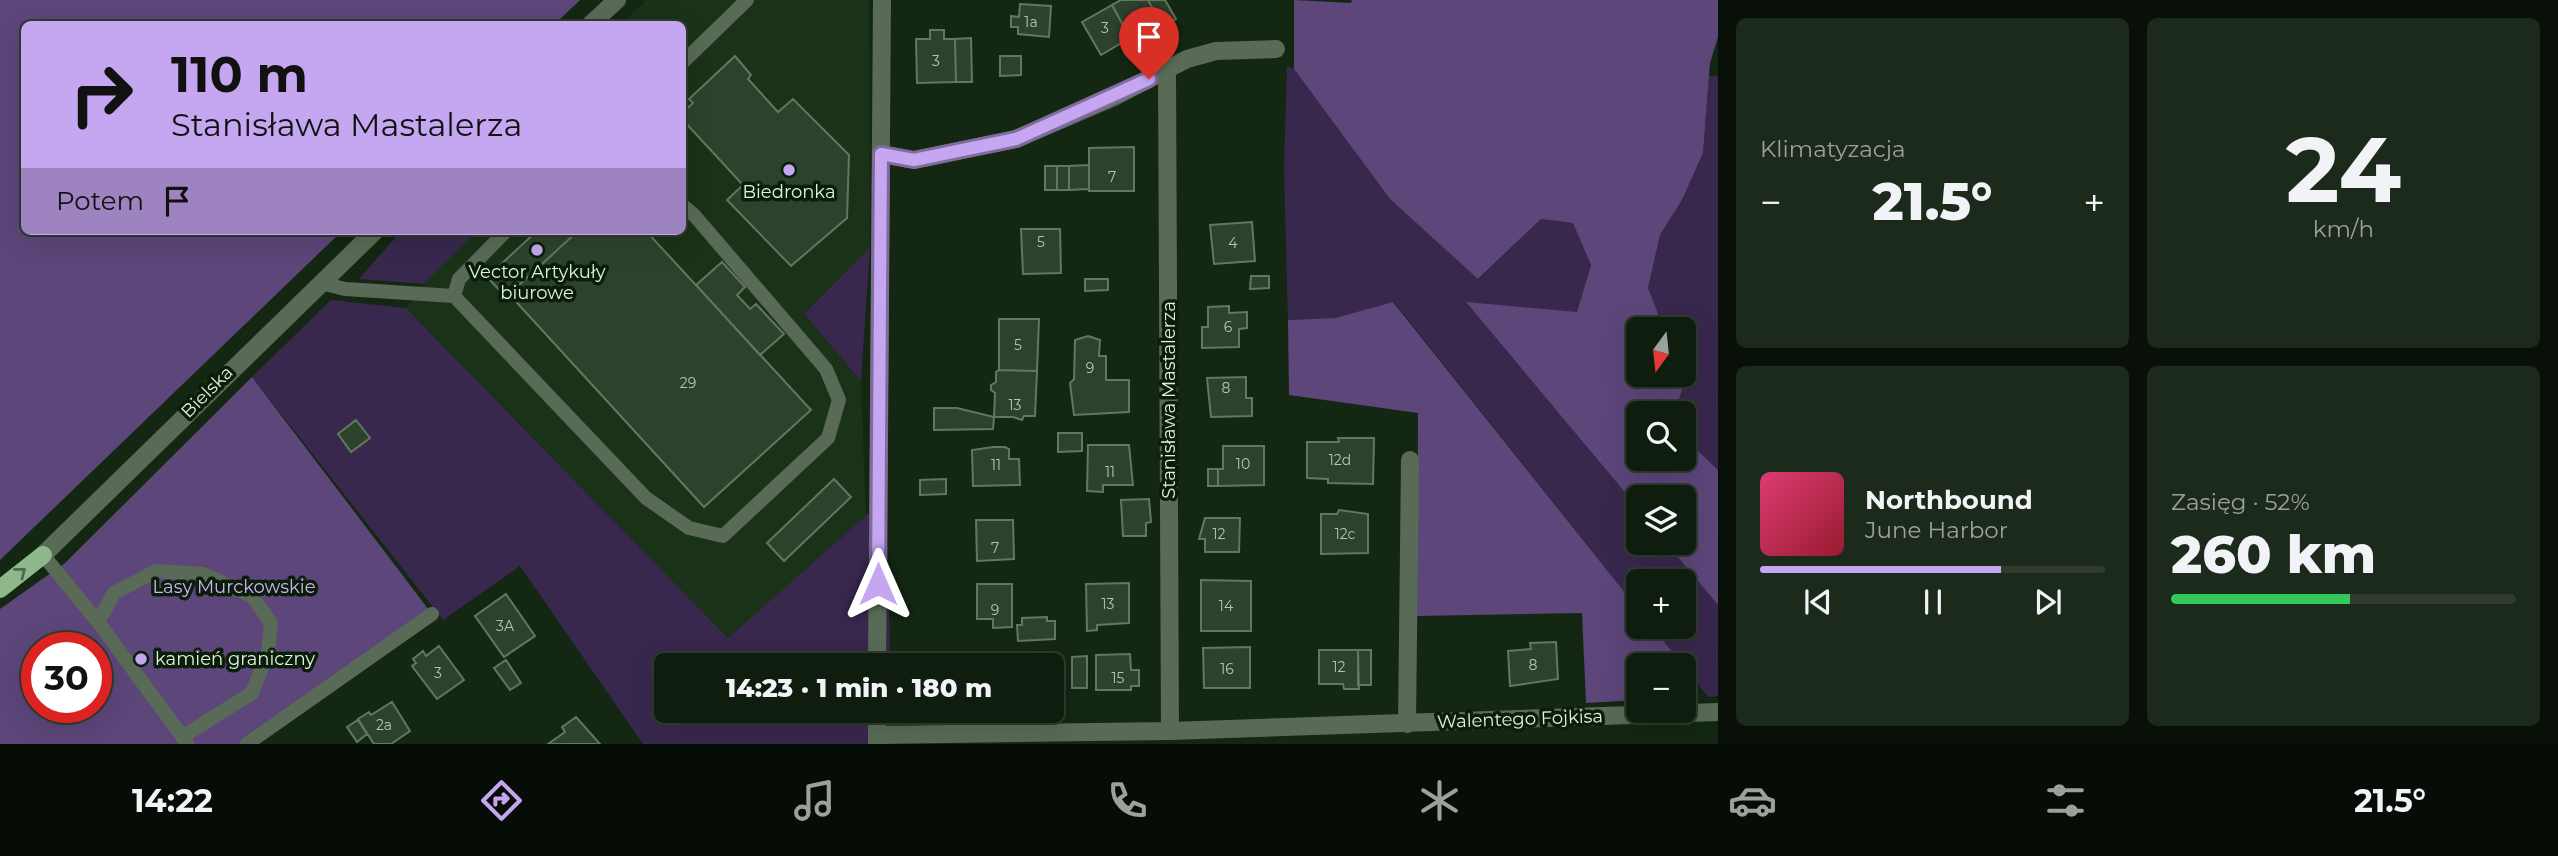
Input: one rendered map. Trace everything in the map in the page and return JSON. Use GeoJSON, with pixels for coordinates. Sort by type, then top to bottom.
{"type":"FeatureCollection","features":[{"type":"Feature","properties":{"kind":"main road"},"geometry":{"type":"LineString","coordinates":[[0,589],[43,555]]}},
{"type":"Feature","properties":{"kind":"street"},"geometry":{"type":"LineString","coordinates":[[594,21],[617,0]]}},
{"type":"Feature","properties":{"kind":"street"},"geometry":{"type":"LineString","coordinates":[[877,653],[881,0]]}},
{"type":"Feature","properties":{"kind":"street"},"geometry":{"type":"LineString","coordinates":[[881,154],[914,160],[1016,139],[1114,97],[1167,69],[1216,51],[1276,49]]}},
{"type":"Feature","properties":{"kind":"street","name":"Stanisława Mastalerza"},"geometry":{"type":"LineString","coordinates":[[1167,69],[1170,731]]}},
{"type":"Feature","properties":{"kind":"street","name":"Bielska"},"geometry":{"type":"LineString","coordinates":[[43,555],[371,235]]}},
{"type":"Feature","properties":{"kind":"street"},"geometry":{"type":"LineString","coordinates":[[1407,724],[1410,460]]}},
{"type":"Feature","properties":{"kind":"street","name":"Walentego Fojkisa"},"geometry":{"type":"LineString","coordinates":[[877,739],[1718,712]]}},
{"type":"Feature","properties":{"kind":"lane"},"geometry":{"type":"LineString","coordinates":[[686,59],[747,0]]}},
{"type":"Feature","properties":{"kind":"lane"},"geometry":{"type":"LineString","coordinates":[[321,283],[345,289],[454,296],[646,498],[689,528],[723,536],[828,438],[839,400],[826,369],[686,208]]}},
{"type":"Feature","properties":{"kind":"lane"},"geometry":{"type":"LineString","coordinates":[[454,296],[459,279],[502,235]]}},
{"type":"Feature","properties":{"kind":"lane"},"geometry":{"type":"LineString","coordinates":[[43,555],[98,622],[185,740],[253,693],[268,652],[271,623],[252,596],[203,574],[156,571],[114,593],[98,622]]}},
{"type":"Feature","properties":{"kind":"lane"},"geometry":{"type":"LineString","coordinates":[[247,744],[432,614]]}},
{"type":"Feature","properties":{"kind":"shaded area"},"geometry":{"type":"Polygon","coordinates":[[[647,0],[869,0],[870,247],[804,314],[861,381],[866,516],[728,638],[406,308],[424,284],[473,235],[686,235],[686,21],[623,21],[647,0]]]}},
{"type":"Feature","properties":{"kind":"shaded area"},"geometry":{"type":"Polygon","coordinates":[[[1287,66],[1294,69],[1390,199],[1479,279],[1541,219],[1573,223],[1591,264],[1577,313],[1467,303],[1626,494],[1626,555],[1676,555],[1688,569],[1626,569],[1626,594],[1394,302],[1335,318],[1288,320],[1284,170],[1287,66]]]}},
{"type":"Feature","properties":{"kind":"shaded area"},"geometry":{"type":"Polygon","coordinates":[[[1709,76],[1718,76],[1718,470],[1696,449],[1696,401],[1679,399],[1683,387],[1696,387],[1696,317],[1659,317],[1648,288],[1660,235],[1682,200],[1703,153],[1709,76]]]}},
{"type":"Feature","properties":{"kind":"shaded area"},"geometry":{"type":"Polygon","coordinates":[[[398,235],[473,235],[424,284],[359,279],[398,235]]]}},
{"type":"Feature","properties":{"kind":"shaded area"},"geometry":{"type":"Polygon","coordinates":[[[870,247],[861,381],[804,314],[870,247]]]}},
{"type":"Feature","properties":{"kind":"shaded area"},"geometry":{"type":"Polygon","coordinates":[[[331,300],[406,308],[728,638],[887,497],[890,653],[654,653],[654,723],[891,723],[892,744],[643,744],[520,566],[443,620],[252,377],[331,300]]]}},
{"type":"Feature","properties":{"kind":"shaded area"},"geometry":{"type":"Polygon","coordinates":[[[1696,579],[1718,605],[1718,696],[1708,697],[1696,682],[1696,653],[1673,653],[1662,639],[1696,639],[1696,579]]]}},
{"type":"Feature","properties":{"kind":"green space"},"geometry":{"type":"Polygon","coordinates":[[[0,0],[580,0],[558,21],[21,21],[21,235],[338,235],[0,560],[0,0]]]}},
{"type":"Feature","properties":{"kind":"green space"},"geometry":{"type":"Polygon","coordinates":[[[1294,0],[1351,3],[1352,0],[1718,0],[1718,37],[1710,63],[1703,153],[1682,200],[1660,235],[1648,288],[1659,317],[1626,317],[1626,387],[1683,387],[1680,401],[1626,401],[1626,471],[1696,471],[1696,449],[1718,470],[1718,605],[1696,579],[1696,569],[1688,569],[1676,555],[1696,555],[1696,485],[1626,485],[1626,494],[1466,302],[1577,312],[1591,265],[1573,223],[1541,219],[1478,279],[1390,199],[1294,69],[1294,0]]]}},
{"type":"Feature","properties":{"kind":"green space"},"geometry":{"type":"Polygon","coordinates":[[[1393,302],[1626,594],[1626,639],[1662,639],[1673,653],[1626,653],[1626,701],[1586,703],[1582,613],[1417,616],[1418,413],[1289,395],[1288,320],[1335,318],[1393,302]]]}},
{"type":"Feature","properties":{"kind":"green space","name":"Lasy Murckowskie"},"geometry":{"type":"Polygon","coordinates":[[[252,377],[432,614],[247,744],[0,744],[0,609],[65,563],[252,377]]]}},
{"type":"Feature","properties":{"kind":"building"},"geometry":{"type":"Polygon","coordinates":[[[1121,0],[1148,0],[1163,27],[1151,33],[1148,29],[1130,38],[1112,5],[1121,0]]]}},
{"type":"Feature","properties":{"kind":"building"},"geometry":{"type":"Polygon","coordinates":[[[1148,0],[1165,0],[1176,19],[1163,27],[1148,0]]]}},
{"type":"Feature","properties":{"kind":"building"},"geometry":{"type":"Polygon","coordinates":[[[1020,4],[1051,6],[1049,37],[1018,34],[1018,27],[1011,27],[1011,16],[1019,17],[1020,4]]]}},
{"type":"Feature","properties":{"kind":"building"},"geometry":{"type":"Polygon","coordinates":[[[1112,5],[1130,38],[1101,55],[1082,22],[1112,5]]]}},
{"type":"Feature","properties":{"kind":"building"},"geometry":{"type":"Polygon","coordinates":[[[930,30],[944,30],[944,39],[955,39],[956,82],[917,83],[916,39],[930,39],[930,30]]]}},
{"type":"Feature","properties":{"kind":"building"},"geometry":{"type":"Polygon","coordinates":[[[971,38],[972,82],[956,82],[955,39],[971,38]]]}},
{"type":"Feature","properties":{"kind":"building","name":"Biedronka"},"geometry":{"type":"Polygon","coordinates":[[[735,56],[751,75],[748,79],[778,112],[793,99],[849,155],[847,218],[791,266],[727,200],[743,185],[686,123],[686,109],[693,103],[689,99],[735,56]]]}},
{"type":"Feature","properties":{"kind":"building"},"geometry":{"type":"Polygon","coordinates":[[[1000,56],[1021,56],[1021,75],[1000,76],[1000,56]]]}},
{"type":"Feature","properties":{"kind":"building"},"geometry":{"type":"Polygon","coordinates":[[[1134,147],[1134,191],[1089,191],[1089,148],[1134,147]]]}},
{"type":"Feature","properties":{"kind":"building"},"geometry":{"type":"Polygon","coordinates":[[[1089,165],[1089,189],[1069,190],[1069,166],[1089,165]]]}},
{"type":"Feature","properties":{"kind":"building"},"geometry":{"type":"Polygon","coordinates":[[[1045,166],[1057,166],[1057,190],[1045,190],[1045,166]]]}},
{"type":"Feature","properties":{"kind":"building"},"geometry":{"type":"Polygon","coordinates":[[[1057,166],[1069,166],[1069,190],[1057,190],[1057,166]]]}},
{"type":"Feature","properties":{"kind":"building"},"geometry":{"type":"Polygon","coordinates":[[[1252,222],[1255,261],[1214,264],[1210,225],[1252,222]]]}},
{"type":"Feature","properties":{"kind":"building"},"geometry":{"type":"Polygon","coordinates":[[[1021,229],[1060,229],[1061,273],[1023,274],[1021,229]]]}},
{"type":"Feature","properties":{"kind":"building"},"geometry":{"type":"Polygon","coordinates":[[[533,235],[574,235],[506,297],[487,277],[533,235]]]}},
{"type":"Feature","properties":{"kind":"building"},"geometry":{"type":"Polygon","coordinates":[[[574,235],[650,235],[811,410],[704,507],[509,294],[574,235]]]}},
{"type":"Feature","properties":{"kind":"building"},"geometry":{"type":"Polygon","coordinates":[[[722,262],[745,287],[737,295],[750,309],[756,304],[784,334],[760,355],[696,285],[722,262]]]}},
{"type":"Feature","properties":{"kind":"building"},"geometry":{"type":"Polygon","coordinates":[[[1251,276],[1269,276],[1269,288],[1250,289],[1251,276]]]}},
{"type":"Feature","properties":{"kind":"building"},"geometry":{"type":"Polygon","coordinates":[[[1085,279],[1108,279],[1108,290],[1085,291],[1085,279]]]}},
{"type":"Feature","properties":{"kind":"building"},"geometry":{"type":"Polygon","coordinates":[[[1229,306],[1229,313],[1247,312],[1247,328],[1239,329],[1239,347],[1202,348],[1202,327],[1208,327],[1208,307],[1229,306]]]}},
{"type":"Feature","properties":{"kind":"building"},"geometry":{"type":"Polygon","coordinates":[[[999,319],[1039,319],[1037,371],[999,370],[999,319]]]}},
{"type":"Feature","properties":{"kind":"building"},"geometry":{"type":"Polygon","coordinates":[[[1088,336],[1100,340],[1099,356],[1106,356],[1106,380],[1129,380],[1129,412],[1074,415],[1070,383],[1074,379],[1075,340],[1088,336]]]}},
{"type":"Feature","properties":{"kind":"building"},"geometry":{"type":"Polygon","coordinates":[[[1037,371],[1035,416],[1024,416],[1022,420],[994,417],[995,393],[991,390],[991,385],[996,382],[996,372],[1037,371]]]}},
{"type":"Feature","properties":{"kind":"building"},"geometry":{"type":"Polygon","coordinates":[[[1246,377],[1246,398],[1252,398],[1252,416],[1211,417],[1207,378],[1246,377]]]}},
{"type":"Feature","properties":{"kind":"building"},"geometry":{"type":"Polygon","coordinates":[[[934,408],[957,408],[994,417],[993,429],[934,430],[934,408]]]}},
{"type":"Feature","properties":{"kind":"building"},"geometry":{"type":"Polygon","coordinates":[[[356,420],[370,438],[351,452],[338,434],[356,420]]]}},
{"type":"Feature","properties":{"kind":"building"},"geometry":{"type":"Polygon","coordinates":[[[1058,433],[1082,433],[1082,451],[1058,452],[1058,433]]]}},
{"type":"Feature","properties":{"kind":"building"},"geometry":{"type":"Polygon","coordinates":[[[1338,438],[1374,438],[1373,484],[1328,483],[1328,479],[1307,478],[1307,442],[1339,442],[1338,438]]]}},
{"type":"Feature","properties":{"kind":"building"},"geometry":{"type":"Polygon","coordinates":[[[1088,445],[1129,445],[1133,485],[1103,485],[1103,492],[1087,491],[1088,445]]]}},
{"type":"Feature","properties":{"kind":"building"},"geometry":{"type":"Polygon","coordinates":[[[1223,446],[1264,446],[1264,485],[1218,486],[1218,469],[1223,469],[1223,446]]]}},
{"type":"Feature","properties":{"kind":"building"},"geometry":{"type":"Polygon","coordinates":[[[1005,447],[1009,449],[1009,459],[1019,459],[1020,485],[973,486],[972,450],[1005,447]]]}},
{"type":"Feature","properties":{"kind":"building"},"geometry":{"type":"Polygon","coordinates":[[[1208,469],[1218,469],[1218,486],[1208,486],[1208,469]]]}},
{"type":"Feature","properties":{"kind":"building"},"geometry":{"type":"Polygon","coordinates":[[[834,479],[851,497],[784,561],[767,543],[834,479]]]}},
{"type":"Feature","properties":{"kind":"building"},"geometry":{"type":"Polygon","coordinates":[[[946,479],[946,494],[920,495],[920,480],[946,479]]]}},
{"type":"Feature","properties":{"kind":"building"},"geometry":{"type":"Polygon","coordinates":[[[1149,499],[1151,522],[1146,523],[1146,536],[1123,536],[1121,500],[1149,499]]]}},
{"type":"Feature","properties":{"kind":"building"},"geometry":{"type":"Polygon","coordinates":[[[1339,510],[1368,514],[1368,553],[1321,554],[1321,514],[1337,514],[1339,510]]]}},
{"type":"Feature","properties":{"kind":"building"},"geometry":{"type":"Polygon","coordinates":[[[1205,518],[1240,518],[1239,552],[1205,552],[1205,539],[1199,539],[1205,518]]]}},
{"type":"Feature","properties":{"kind":"building"},"geometry":{"type":"Polygon","coordinates":[[[976,520],[1013,520],[1014,559],[977,561],[976,520]]]}},
{"type":"Feature","properties":{"kind":"building"},"geometry":{"type":"Polygon","coordinates":[[[1201,580],[1251,581],[1251,631],[1201,631],[1201,580]]]}},
{"type":"Feature","properties":{"kind":"building"},"geometry":{"type":"Polygon","coordinates":[[[1129,583],[1129,623],[1097,625],[1097,630],[1087,631],[1086,584],[1129,583]]]}},
{"type":"Feature","properties":{"kind":"building"},"geometry":{"type":"Polygon","coordinates":[[[977,584],[1012,584],[1012,627],[993,628],[993,619],[977,619],[977,584]]]}},
{"type":"Feature","properties":{"kind":"building"},"geometry":{"type":"Polygon","coordinates":[[[506,594],[535,636],[504,657],[475,616],[506,594]]]}},
{"type":"Feature","properties":{"kind":"building"},"geometry":{"type":"Polygon","coordinates":[[[1047,617],[1047,621],[1055,621],[1055,639],[1018,641],[1017,625],[1022,625],[1022,618],[1047,617]]]}},
{"type":"Feature","properties":{"kind":"building"},"geometry":{"type":"Polygon","coordinates":[[[1556,642],[1558,679],[1510,686],[1508,651],[1531,649],[1530,643],[1556,642]]]}},
{"type":"Feature","properties":{"kind":"building"},"geometry":{"type":"Polygon","coordinates":[[[439,646],[464,680],[437,699],[412,666],[416,663],[413,659],[423,651],[426,656],[439,646]]]}},
{"type":"Feature","properties":{"kind":"building"},"geometry":{"type":"Polygon","coordinates":[[[1250,647],[1250,688],[1204,688],[1203,648],[1250,647]]]}},
{"type":"Feature","properties":{"kind":"building"},"geometry":{"type":"Polygon","coordinates":[[[1319,650],[1358,650],[1359,689],[1344,689],[1343,684],[1319,684],[1319,650]]]}},
{"type":"Feature","properties":{"kind":"building"},"geometry":{"type":"Polygon","coordinates":[[[1358,650],[1371,650],[1371,685],[1358,685],[1358,650]]]}},
{"type":"Feature","properties":{"kind":"building"},"geometry":{"type":"Polygon","coordinates":[[[1130,654],[1131,670],[1139,670],[1139,686],[1131,686],[1131,690],[1096,690],[1096,655],[1130,654]]]}},
{"type":"Feature","properties":{"kind":"building"},"geometry":{"type":"Polygon","coordinates":[[[1087,656],[1087,688],[1072,688],[1072,657],[1087,656]]]}},
{"type":"Feature","properties":{"kind":"building"},"geometry":{"type":"Polygon","coordinates":[[[506,660],[521,683],[510,690],[494,668],[506,660]]]}},
{"type":"Feature","properties":{"kind":"building"},"geometry":{"type":"Polygon","coordinates":[[[392,702],[410,731],[391,744],[374,744],[358,719],[369,712],[371,715],[392,702]]]}},
{"type":"Feature","properties":{"kind":"building"},"geometry":{"type":"Polygon","coordinates":[[[576,717],[600,744],[548,744],[565,732],[562,727],[576,717]]]}},
{"type":"Feature","properties":{"kind":"building"},"geometry":{"type":"Polygon","coordinates":[[[358,720],[367,734],[357,742],[347,727],[358,720]]]}},
{"type":"Feature","properties":{"kind":"place","name":"Biedronka"},"geometry":{"type":"Point","coordinates":[789,170]}},
{"type":"Feature","properties":{"kind":"place","name":"Vector Artykuły biurowe"},"geometry":{"type":"Point","coordinates":[537,250]}},
{"type":"Feature","properties":{"kind":"place","name":"kamień graniczny"},"geometry":{"type":"Point","coordinates":[141,659]}},
{"type":"Feature","properties":{"kind":"route"},"geometry":{"type":"LineString","coordinates":[[878,584],[881,154],[914,160],[1016,139],[1149,79]]}}]}
